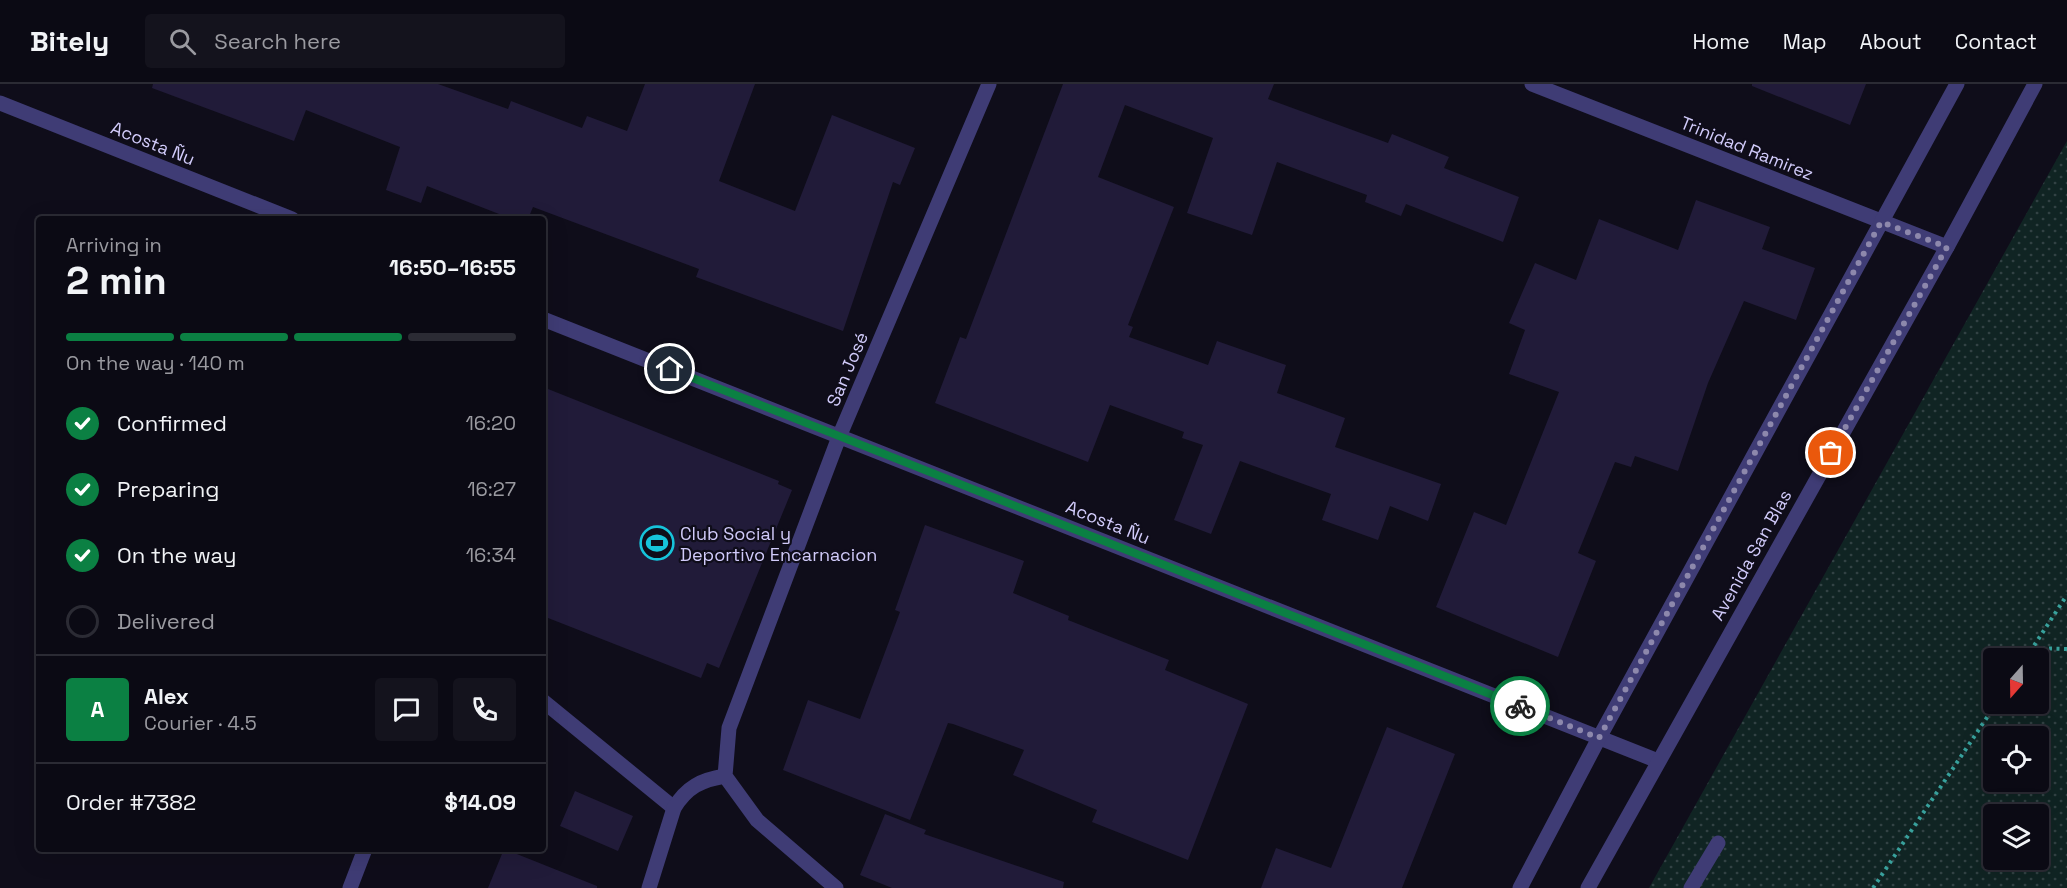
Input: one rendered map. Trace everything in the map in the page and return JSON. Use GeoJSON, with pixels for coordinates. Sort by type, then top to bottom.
{"type":"FeatureCollection","features":[{"type":"Feature","properties":{"kind":"street","name":"San José"},"geometry":{"type":"LineString","coordinates":[[725,776],[729,728],[839,436],[989,84]]}},
{"type":"Feature","properties":{"kind":"street","name":"Trinidad Ramirez"},"geometry":{"type":"LineString","coordinates":[[1532,84],[1947,247]]}},
{"type":"Feature","properties":{"kind":"street"},"geometry":{"type":"LineString","coordinates":[[1520,888],[1599,738],[1957,84]]}},
{"type":"Feature","properties":{"kind":"street","name":"Avenida San Blas"},"geometry":{"type":"LineString","coordinates":[[1588,888],[1947,247],[2035,84]]}},
{"type":"Feature","properties":{"kind":"street","name":"Acosta Ñu"},"geometry":{"type":"LineString","coordinates":[[0,103],[284,216]]}},
{"type":"Feature","properties":{"kind":"street","name":"Acosta Ñu"},"geometry":{"type":"LineString","coordinates":[[546,320],[1658,761]]}},
{"type":"Feature","properties":{"kind":"street"},"geometry":{"type":"LineString","coordinates":[[546,703],[674,808]]}},
{"type":"Feature","properties":{"kind":"street"},"geometry":{"type":"LineString","coordinates":[[649,888],[674,808],[690,788],[706,779],[725,776],[757,820],[836,888]]}},
{"type":"Feature","properties":{"kind":"street"},"geometry":{"type":"LineString","coordinates":[[1691,888],[1718,843]]}},
{"type":"Feature","properties":{"kind":"street"},"geometry":{"type":"LineString","coordinates":[[350,888],[364,852]]}},
{"type":"Feature","properties":{"kind":"path"},"geometry":{"type":"LineString","coordinates":[[2033,648],[2067,595]]}},
{"type":"Feature","properties":{"kind":"path"},"geometry":{"type":"LineString","coordinates":[[2049,648],[2067,649]]}},
{"type":"Feature","properties":{"kind":"path"},"geometry":{"type":"LineString","coordinates":[[1873,888],[1988,714]]}},
{"type":"Feature","properties":{"kind":"green space"},"geometry":{"type":"Polygon","coordinates":[[[2067,141],[2067,888],[1649,888],[2067,141]]]}},
{"type":"Feature","properties":{"kind":"building"},"geometry":{"type":"Polygon","coordinates":[[[153,84],[438,84],[508,109],[511,101],[582,128],[587,116],[627,131],[645,84],[755,84],[719,181],[795,211],[832,115],[915,148],[900,185],[893,182],[843,331],[696,277],[699,269],[533,207],[529,216],[504,216],[427,186],[421,203],[386,190],[400,147],[306,110],[294,141],[152,88],[153,84]]]}},
{"type":"Feature","properties":{"kind":"building"},"geometry":{"type":"Polygon","coordinates":[[[1063,84],[1274,84],[1268,99],[1388,143],[1392,134],[1449,157],[1444,168],[1519,197],[1503,242],[1406,204],[1401,216],[1365,202],[1367,195],[1277,162],[1252,235],[1187,213],[1213,138],[1125,105],[1098,177],[1174,207],[1128,325],[1133,327],[1129,337],[1208,365],[1217,341],[1286,365],[1277,393],[1345,418],[1335,447],[1441,484],[1428,521],[1390,506],[1378,540],[1322,520],[1331,494],[1240,461],[1211,534],[1174,520],[1203,445],[1182,438],[1184,432],[1110,405],[1088,462],[935,403],[960,337],[966,339],[1063,84]]]}},
{"type":"Feature","properties":{"kind":"building"},"geometry":{"type":"Polygon","coordinates":[[[1752,84],[1866,84],[1850,125],[1752,86],[1752,84]]]}},
{"type":"Feature","properties":{"kind":"building"},"geometry":{"type":"Polygon","coordinates":[[[1696,200],[1770,227],[1762,249],[1815,268],[1796,320],[1744,301],[1708,383],[1678,471],[1635,456],[1631,467],[1615,462],[1578,553],[1596,561],[1558,657],[1436,607],[1474,512],[1506,525],[1559,392],[1509,374],[1525,330],[1509,323],[1535,263],[1576,280],[1599,219],[1678,250],[1696,200]]]}},
{"type":"Feature","properties":{"kind":"building","name":"Club Social y Deportivo Encarnacion"},"geometry":{"type":"Polygon","coordinates":[[[546,388],[779,481],[778,484],[792,490],[719,668],[707,663],[701,678],[546,617],[546,388]]]}},
{"type":"Feature","properties":{"kind":"building"},"geometry":{"type":"Polygon","coordinates":[[[925,525],[1024,561],[1013,593],[1069,616],[1068,620],[1169,660],[1165,670],[1248,704],[1188,860],[1092,822],[1097,810],[1013,775],[1024,750],[953,724],[948,723],[910,820],[783,770],[808,700],[860,719],[900,612],[895,610],[925,525]]]}},
{"type":"Feature","properties":{"kind":"building"},"geometry":{"type":"Polygon","coordinates":[[[1387,727],[1455,754],[1402,888],[1261,888],[1276,848],[1331,868],[1387,727]]]}},
{"type":"Feature","properties":{"kind":"building"},"geometry":{"type":"Polygon","coordinates":[[[575,791],[633,816],[618,851],[560,826],[575,791]]]}},
{"type":"Feature","properties":{"kind":"building"},"geometry":{"type":"Polygon","coordinates":[[[885,814],[926,830],[924,834],[1064,882],[1063,888],[892,888],[860,875],[885,814]]]}},
{"type":"Feature","properties":{"kind":"building"},"geometry":{"type":"Polygon","coordinates":[[[503,852],[512,852],[597,886],[597,888],[488,888],[503,852]]]}},
{"type":"Feature","properties":{"kind":"way so far"},"geometry":{"type":"LineString","coordinates":[[1520,706],[1599,738],[1881,222],[1947,247],[1831,453]]}},
{"type":"Feature","properties":{"kind":"place","name":"Club Social y Deportivo Encarnacion"},"geometry":{"type":"Point","coordinates":[657,543]}},
{"type":"Feature","properties":{"kind":"route"},"geometry":{"type":"LineString","coordinates":[[670,369],[1520,706]]}}]}
